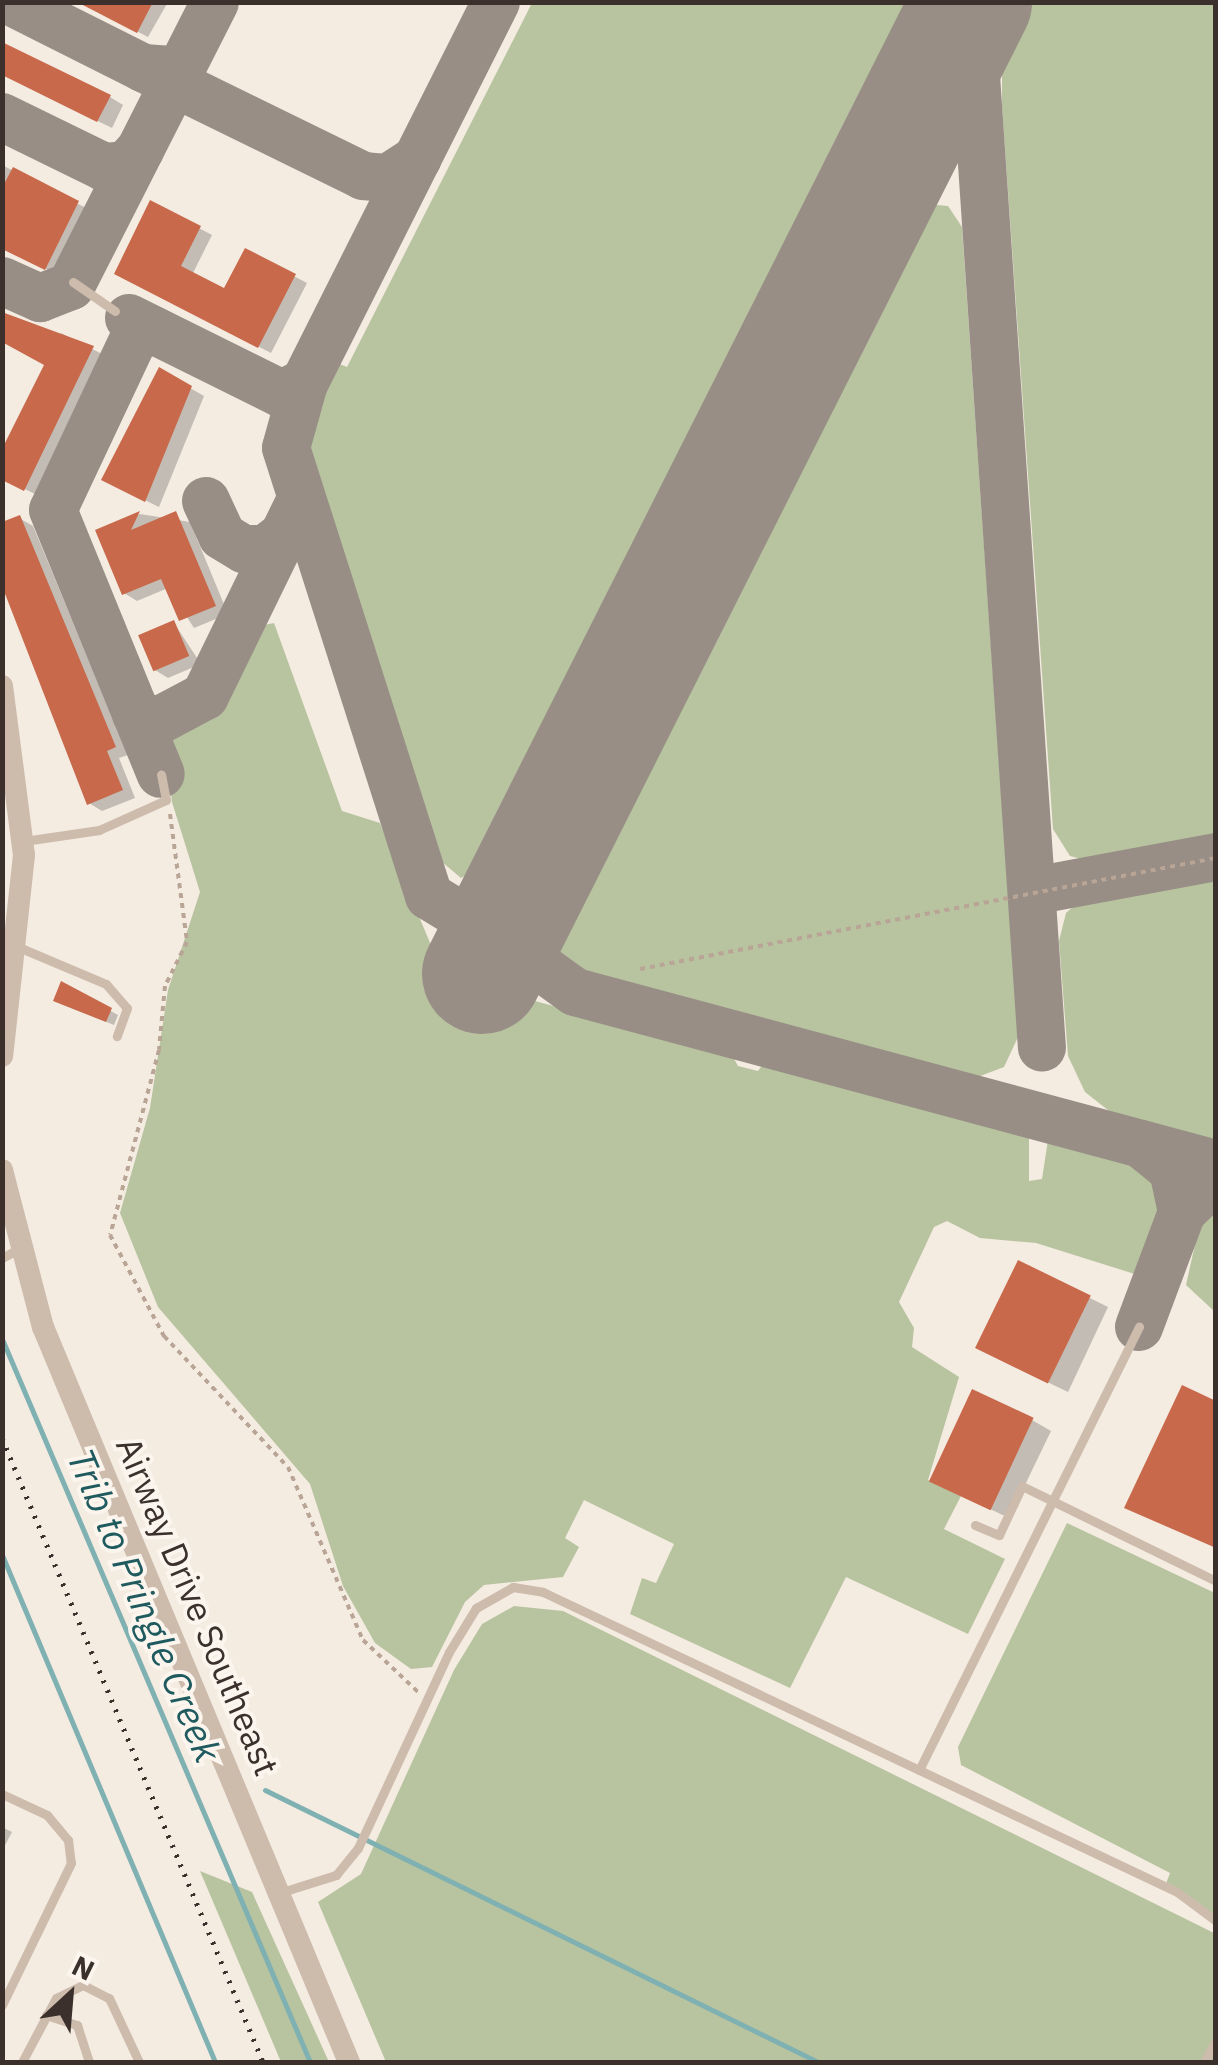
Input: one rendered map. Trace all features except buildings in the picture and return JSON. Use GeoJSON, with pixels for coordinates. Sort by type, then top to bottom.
{"type":"FeatureCollection","features":[{"type":"Feature","properties":{"kind":"street"},"geometry":{"type":"LineString","coordinates":[[2,686],[24,841],[2,1056]]}},
{"type":"Feature","properties":{"kind":"street","name":"Airway Drive Southeast"},"geometry":{"type":"LineString","coordinates":[[2,1170],[10,1254],[349,2062]]}},
{"type":"Feature","properties":{"kind":"lane"},"geometry":{"type":"LineString","coordinates":[[73,282],[115,312]]}},
{"type":"Feature","properties":{"kind":"lane"},"geometry":{"type":"LineString","coordinates":[[24,841],[99,830],[166,800],[161,774]]}},
{"type":"Feature","properties":{"kind":"lane"},"geometry":{"type":"LineString","coordinates":[[16,946],[106,984],[127,1008],[117,1036]]}},
{"type":"Feature","properties":{"kind":"lane"},"geometry":{"type":"LineString","coordinates":[[919,1770],[1138,1327]]}},
{"type":"Feature","properties":{"kind":"lane"},"geometry":{"type":"LineString","coordinates":[[974,1525],[998,1535],[1022,1486],[1216,1581]]}},
{"type":"Feature","properties":{"kind":"lane"},"geometry":{"type":"LineString","coordinates":[[279,1892],[336,1875],[358,1848],[427,1700],[476,1608],[513,1587],[544,1592],[1177,1892],[1216,1920]]}},
{"type":"Feature","properties":{"kind":"lane"},"geometry":{"type":"LineString","coordinates":[[2,1794],[48,1816],[68,1840],[71,1863],[2,2005]]}},
{"type":"Feature","properties":{"kind":"lane"},"geometry":{"type":"LineString","coordinates":[[22,2062],[46,2015],[70,1986],[99,1991],[139,2062]]}},
{"type":"Feature","properties":{"kind":"lane"},"geometry":{"type":"LineString","coordinates":[[46,2015],[77,2025],[90,2062]]}},
{"type":"Feature","properties":{"kind":"lane"},"geometry":{"type":"LineString","coordinates":[[1204,2062],[1216,2040]]}},
{"type":"Feature","properties":{"kind":"path"},"geometry":{"type":"LineString","coordinates":[[166,800],[187,942],[165,986],[159,1050],[110,1235],[164,1336],[288,1468],[363,1640],[427,1700]]}},
{"type":"Feature","properties":{"kind":"path"},"geometry":{"type":"LineString","coordinates":[[640,969],[1216,858]]}},
{"type":"Feature","properties":{"kind":"green space"},"geometry":{"type":"Polygon","coordinates":[[[532,3],[925,3],[494,860],[461,878],[435,856],[306,441],[337,363],[347,367],[532,3]]]}},
{"type":"Feature","properties":{"kind":"green space"},"geometry":{"type":"Polygon","coordinates":[[[1018,3],[1215,3],[1215,842],[1101,864],[1070,856],[1053,829],[1002,106],[1002,54],[1018,3]]]}},
{"type":"Feature","properties":{"kind":"green space"},"geometry":{"type":"Polygon","coordinates":[[[925,204],[948,206],[962,227],[1018,1037],[1004,1067],[975,1078],[585,972],[559,954],[554,935],[911,215],[925,204]]]}},
{"type":"Feature","properties":{"kind":"green space"},"geometry":{"type":"Polygon","coordinates":[[[274,623],[342,811],[380,823],[433,950],[535,1001],[732,1055],[738,1066],[758,1071],[764,1063],[1029,1135],[1029,1181],[1042,1179],[1048,1140],[1139,1164],[1157,1180],[1161,1211],[1141,1276],[1036,1243],[980,1238],[947,1221],[934,1227],[899,1302],[914,1328],[912,1347],[959,1377],[928,1480],[961,1496],[944,1529],[1005,1559],[968,1634],[846,1577],[790,1688],[630,1614],[642,1578],[656,1583],[674,1544],[584,1500],[565,1538],[579,1547],[563,1577],[484,1585],[465,1602],[432,1667],[411,1669],[375,1643],[343,1586],[310,1484],[158,1307],[120,1213],[150,1108],[168,990],[200,892],[172,802],[164,735],[212,703],[251,628],[274,623]]]}},
{"type":"Feature","properties":{"kind":"green space"},"geometry":{"type":"Polygon","coordinates":[[[1216,871],[1215,1142],[1113,1114],[1085,1092],[1068,1056],[1059,941],[1066,913],[1083,898],[1216,871]]]}},
{"type":"Feature","properties":{"kind":"green space"},"geometry":{"type":"Polygon","coordinates":[[[1215,1200],[1215,1312],[1186,1285],[1200,1222],[1215,1200]]]}},
{"type":"Feature","properties":{"kind":"green space"},"geometry":{"type":"Polygon","coordinates":[[[1067,1523],[1215,1593],[1215,1919],[1164,1889],[1170,1873],[961,1765],[958,1747],[1067,1523]]]}},
{"type":"Feature","properties":{"kind":"green space"},"geometry":{"type":"Polygon","coordinates":[[[514,1606],[563,1611],[1214,1933],[1215,2062],[386,2062],[318,1902],[361,1874],[454,1670],[482,1624],[514,1606]]]}},
{"type":"Feature","properties":{"kind":"green space"},"geometry":{"type":"Polygon","coordinates":[[[200,1871],[252,1892],[329,2062],[281,2062],[200,1871]]]}},
{"type":"Feature","properties":{"kind":"waterway","name":"Trib to Pringle Creek"},"geometry":{"type":"LineString","coordinates":[[2,1339],[310,2062]]}},
{"type":"Feature","properties":{"kind":"waterway","name":"Trib to Pringle Creek"},"geometry":{"type":"LineString","coordinates":[[2,1555],[215,2062]]}},
{"type":"Feature","properties":{"kind":"waterway"},"geometry":{"type":"LineString","coordinates":[[265,1790],[818,2062]]}},
{"type":"Feature","properties":{"kind":"taxiway"},"geometry":{"type":"LineString","coordinates":[[12,2],[143,68],[172,70]]}},
{"type":"Feature","properties":{"kind":"taxiway"},"geometry":{"type":"LineString","coordinates":[[2,281],[40,298],[71,286],[215,2]]}},
{"type":"Feature","properties":{"kind":"taxiway"},"geometry":{"type":"LineString","coordinates":[[496,2],[304,383],[286,448],[429,896],[467,919],[519,900],[539,966],[575,992],[1216,1164]]}},
{"type":"Feature","properties":{"kind":"taxiway"},"geometry":{"type":"LineString","coordinates":[[971,2],[1042,1048]]}},
{"type":"Feature","properties":{"kind":"taxiway"},"geometry":{"type":"LineString","coordinates":[[143,68],[363,176],[388,178],[417,159]]}},
{"type":"Feature","properties":{"kind":"taxiway"},"geometry":{"type":"LineString","coordinates":[[2,117],[104,167],[126,165],[140,150]]}},
{"type":"Feature","properties":{"kind":"taxiway"},"geometry":{"type":"LineString","coordinates":[[129,318],[282,394],[304,383]]}},
{"type":"Feature","properties":{"kind":"taxiway"},"geometry":{"type":"LineString","coordinates":[[155,331],[135,336],[53,510],[161,774]]}},
{"type":"Feature","properties":{"kind":"taxiway"},"geometry":{"type":"LineString","coordinates":[[206,501],[222,536],[244,549],[265,549],[289,531]]}},
{"type":"Feature","properties":{"kind":"taxiway"},"geometry":{"type":"LineString","coordinates":[[136,714],[158,721],[205,696],[298,505]]}},
{"type":"Feature","properties":{"kind":"taxiway"},"geometry":{"type":"LineString","coordinates":[[1033,891],[1216,857]]}},
{"type":"Feature","properties":{"kind":"taxiway"},"geometry":{"type":"LineString","coordinates":[[1141,1144],[1173,1170],[1182,1212],[1216,1179]]}},
{"type":"Feature","properties":{"kind":"taxiway"},"geometry":{"type":"LineString","coordinates":[[1139,1327],[1182,1212]]}},
{"type":"Feature","properties":{"kind":"runway"},"geometry":{"type":"LineString","coordinates":[[482,974],[972,2]]}},
{"type":"Feature","properties":{"kind":"railway"},"geometry":{"type":"LineString","coordinates":[[2,1438],[263,2062]]}}]}
